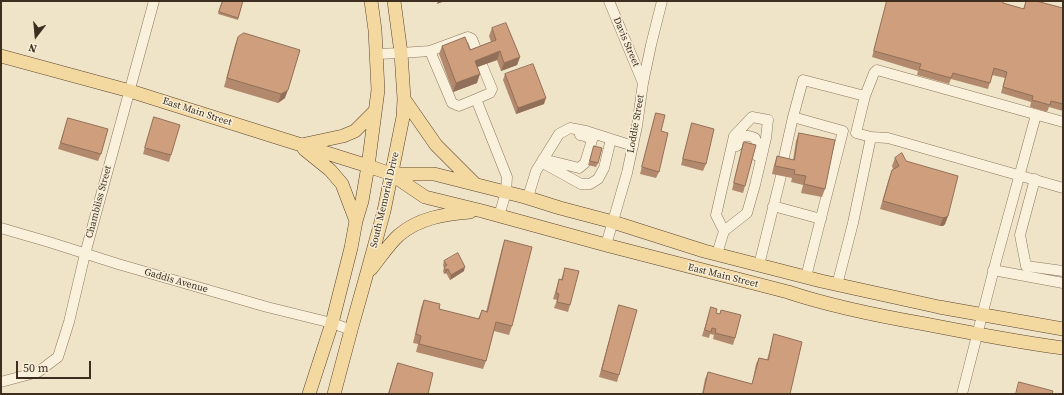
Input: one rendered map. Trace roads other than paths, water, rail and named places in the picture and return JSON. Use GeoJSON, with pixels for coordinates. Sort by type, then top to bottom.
{"type":"FeatureCollection","features":[{"type":"Feature","properties":{"kind":"main road"},"geometry":{"type":"LineString","coordinates":[[309,394],[332,324],[362,201],[368,166],[378,90],[377,54],[371,1]]}},
{"type":"Feature","properties":{"kind":"main road","name":"South Memorial Drive"},"geometry":{"type":"LineString","coordinates":[[334,394],[384,211],[403,116],[404,99],[401,53],[394,1]]}},
{"type":"Feature","properties":{"kind":"main road","name":"East Main Street"},"geometry":{"type":"LineString","coordinates":[[1,56],[130,91],[368,166],[391,174],[425,197],[788,292],[811,300],[846,309],[1020,342],[1063,348]]}},
{"type":"Feature","properties":{"kind":"main road"},"geometry":{"type":"LineString","coordinates":[[404,99],[436,145],[475,184]]}},
{"type":"Feature","properties":{"kind":"main road"},"geometry":{"type":"LineString","coordinates":[[300,145],[343,136],[355,131],[375,111]]}},
{"type":"Feature","properties":{"kind":"main road"},"geometry":{"type":"LineString","coordinates":[[300,145],[330,170],[342,184],[356,221]]}},
{"type":"Feature","properties":{"kind":"main road","name":"East Main Street"},"geometry":{"type":"LineString","coordinates":[[391,174],[434,174],[528,197],[560,208],[613,222],[717,254],[837,285],[983,315],[1063,327]]}},
{"type":"Feature","properties":{"kind":"main road"},"geometry":{"type":"LineString","coordinates":[[368,273],[398,236],[418,223],[442,215],[482,211]]}},
{"type":"Feature","properties":{"kind":"street","name":"Chambliss Street"},"geometry":{"type":"LineString","coordinates":[[1,382],[38,372],[58,357],[69,322],[85,254],[154,1]]}},
{"type":"Feature","properties":{"kind":"street","name":"Davis Street"},"geometry":{"type":"LineString","coordinates":[[609,1],[643,83]]}},
{"type":"Feature","properties":{"kind":"street","name":"Loddie Street"},"geometry":{"type":"LineString","coordinates":[[606,245],[627,173],[637,126],[643,83],[662,1]]}},
{"type":"Feature","properties":{"kind":"street"},"geometry":{"type":"LineString","coordinates":[[377,54],[430,51],[468,37],[472,39],[478,54]]}},
{"type":"Feature","properties":{"kind":"street"},"geometry":{"type":"LineString","coordinates":[[430,51],[452,103],[459,106],[490,93],[492,89],[482,65]]}},
{"type":"Feature","properties":{"kind":"street"},"geometry":{"type":"LineString","coordinates":[[856,133],[865,96],[874,73],[877,70],[1063,122]]}},
{"type":"Feature","properties":{"kind":"street"},"geometry":{"type":"LineString","coordinates":[[759,265],[803,80],[865,96]]}},
{"type":"Feature","properties":{"kind":"street"},"geometry":{"type":"LineString","coordinates":[[476,99],[507,177],[506,192],[499,216]]}},
{"type":"Feature","properties":{"kind":"street"},"geometry":{"type":"LineString","coordinates":[[962,394],[983,315],[993,270],[1036,115]]}},
{"type":"Feature","properties":{"kind":"street"},"geometry":{"type":"LineString","coordinates":[[717,254],[724,231],[747,213],[766,138],[768,120],[752,117],[734,136],[716,215],[724,231]]}},
{"type":"Feature","properties":{"kind":"street"},"geometry":{"type":"LineString","coordinates":[[793,117],[843,131],[871,137],[888,138],[1063,188]]}},
{"type":"Feature","properties":{"kind":"street"},"geometry":{"type":"LineString","coordinates":[[528,197],[536,171],[558,134],[570,128],[586,131],[633,146]]}},
{"type":"Feature","properties":{"kind":"street"},"geometry":{"type":"LineString","coordinates":[[806,277],[843,131]]}},
{"type":"Feature","properties":{"kind":"street"},"geometry":{"type":"LineString","coordinates":[[542,161],[579,168],[586,163],[592,140],[585,136],[574,134],[552,144]]}},
{"type":"Feature","properties":{"kind":"street"},"geometry":{"type":"LineString","coordinates":[[721,195],[728,183],[739,139],[744,135],[755,138],[758,144],[753,170],[755,185]]}},
{"type":"Feature","properties":{"kind":"street"},"geometry":{"type":"LineString","coordinates":[[837,285],[853,223],[871,137]]}},
{"type":"Feature","properties":{"kind":"street"},"geometry":{"type":"LineString","coordinates":[[542,161],[581,184],[590,184],[598,179],[604,168],[611,139]]}},
{"type":"Feature","properties":{"kind":"street"},"geometry":{"type":"LineString","coordinates":[[1035,180],[1020,234],[1026,266],[1063,272]]}},
{"type":"Feature","properties":{"kind":"street"},"geometry":{"type":"LineString","coordinates":[[773,206],[821,219]]}},
{"type":"Feature","properties":{"kind":"street","name":"Gaddis Avenue"},"geometry":{"type":"LineString","coordinates":[[1,228],[118,264],[351,330]]}},
{"type":"Feature","properties":{"kind":"street"},"geometry":{"type":"LineString","coordinates":[[993,270],[1063,283]]}}]}
